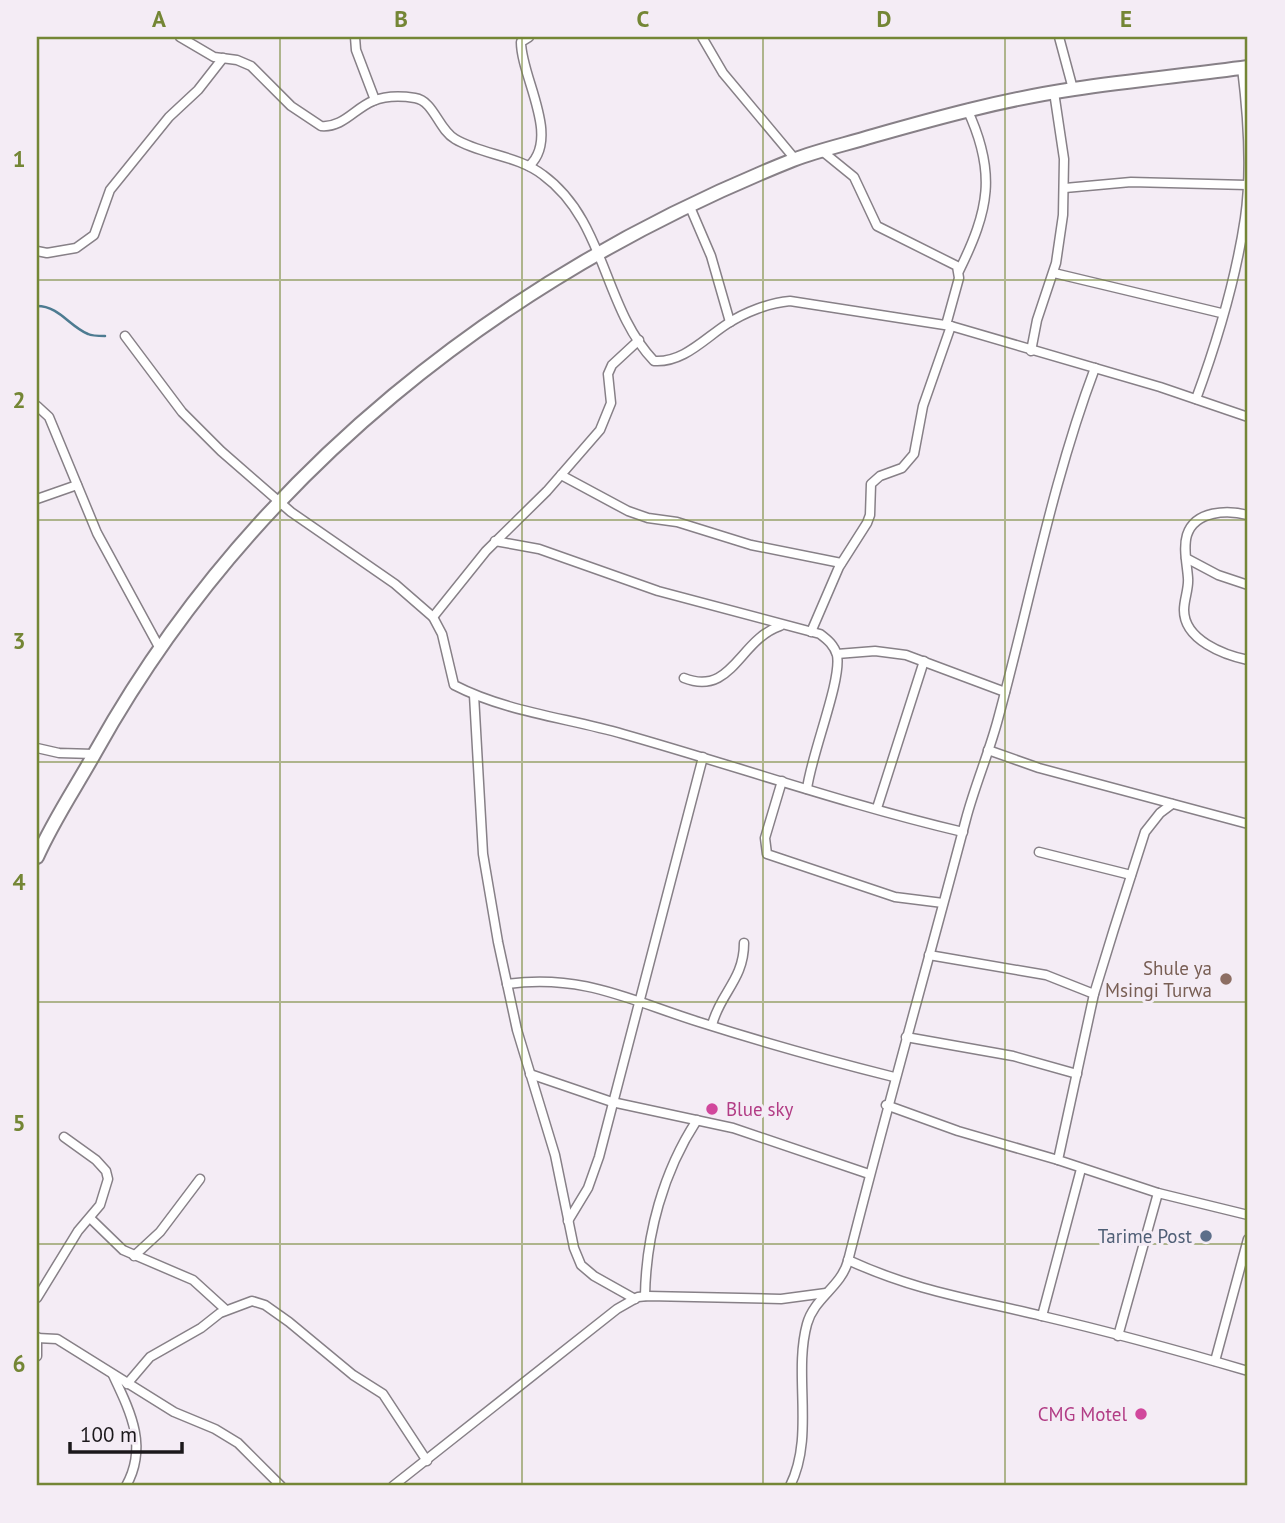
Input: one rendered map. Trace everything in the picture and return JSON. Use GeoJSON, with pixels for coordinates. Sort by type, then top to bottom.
{"type":"FeatureCollection","features":[{"type":"Feature","properties":{"kind":"highway"},"geometry":{"type":"LineString","coordinates":[[37,857],[56,814],[159,647],[240,543],[390,395],[444,353],[598,252],[795,159],[967,109],[1073,89],[1245,67]]}},
{"type":"Feature","properties":{"kind":"street"},"geometry":{"type":"LineString","coordinates":[[180,37],[214,57],[251,66],[291,106],[321,127],[337,124],[375,100],[420,99],[427,104],[440,125],[453,138],[529,166],[545,176],[577,209],[639,340],[654,361],[664,362],[688,352],[730,322],[773,303],[790,301],[949,326],[1196,398],[1248,417]]}},
{"type":"Feature","properties":{"kind":"street"},"geometry":{"type":"LineString","coordinates":[[355,37],[356,50],[375,100]]}},
{"type":"Feature","properties":{"kind":"street"},"geometry":{"type":"LineString","coordinates":[[529,37],[521,42],[521,55],[537,106],[541,146],[537,159],[529,166]]}},
{"type":"Feature","properties":{"kind":"street"},"geometry":{"type":"LineString","coordinates":[[702,37],[723,73],[795,159]]}},
{"type":"Feature","properties":{"kind":"street"},"geometry":{"type":"LineString","coordinates":[[1059,37],[1073,89]]}},
{"type":"Feature","properties":{"kind":"street"},"geometry":{"type":"LineString","coordinates":[[37,251],[47,253],[76,248],[94,235],[110,190],[169,117],[198,90],[223,58]]}},
{"type":"Feature","properties":{"kind":"street"},"geometry":{"type":"LineString","coordinates":[[1196,398],[1238,252],[1247,185],[1245,67]]}},
{"type":"Feature","properties":{"kind":"street"},"geometry":{"type":"LineString","coordinates":[[1031,351],[1037,320],[1054,273],[1065,188],[1054,92]]}},
{"type":"Feature","properties":{"kind":"street"},"geometry":{"type":"LineString","coordinates":[[811,632],[841,563],[870,515],[871,484],[880,476],[902,468],[915,454],[923,406],[949,326],[959,271],[977,234],[987,199],[985,156],[967,109]]}},
{"type":"Feature","properties":{"kind":"street"},"geometry":{"type":"LineString","coordinates":[[822,151],[854,177],[877,226],[952,262],[959,271]]}},
{"type":"Feature","properties":{"kind":"street"},"geometry":{"type":"LineString","coordinates":[[1065,188],[1131,182],[1247,185]]}},
{"type":"Feature","properties":{"kind":"street"},"geometry":{"type":"LineString","coordinates":[[690,207],[711,256],[730,322]]}},
{"type":"Feature","properties":{"kind":"street"},"geometry":{"type":"LineString","coordinates":[[1054,273],[1222,313]]}},
{"type":"Feature","properties":{"kind":"street"},"geometry":{"type":"LineString","coordinates":[[125,336],[193,425],[305,523],[395,584],[433,617],[442,634],[454,685],[474,695],[963,832]]}},
{"type":"Feature","properties":{"kind":"street"},"geometry":{"type":"LineString","coordinates":[[433,617],[495,541],[561,475],[600,430],[611,403],[608,374],[612,365],[639,340]]}},
{"type":"Feature","properties":{"kind":"street"},"geometry":{"type":"LineString","coordinates":[[790,1486],[801,1443],[806,1326],[817,1302],[844,1273],[848,1260],[894,1077],[1005,692],[1039,563],[1046,522],[1075,421],[1095,368]]}},
{"type":"Feature","properties":{"kind":"street"},"geometry":{"type":"LineString","coordinates":[[37,406],[49,417],[97,533],[159,647]]}},
{"type":"Feature","properties":{"kind":"street"},"geometry":{"type":"LineString","coordinates":[[561,475],[648,518],[677,522],[751,545],[841,563]]}},
{"type":"Feature","properties":{"kind":"street"},"geometry":{"type":"LineString","coordinates":[[37,499],[77,485]]}},
{"type":"Feature","properties":{"kind":"street"},"geometry":{"type":"LineString","coordinates":[[1248,514],[1221,512],[1207,515],[1192,524],[1187,535],[1188,582],[1184,613],[1196,635],[1213,649],[1248,660]]}},
{"type":"Feature","properties":{"kind":"street"},"geometry":{"type":"LineString","coordinates":[[495,541],[539,549],[646,587],[780,626],[811,632],[831,643],[837,654],[835,682],[815,747],[807,789]]}},
{"type":"Feature","properties":{"kind":"street"},"geometry":{"type":"LineString","coordinates":[[1186,558],[1218,575],[1248,585]]}},
{"type":"Feature","properties":{"kind":"street"},"geometry":{"type":"LineString","coordinates":[[684,678],[709,684],[720,679],[762,634],[780,626]]}},
{"type":"Feature","properties":{"kind":"street"},"geometry":{"type":"LineString","coordinates":[[837,654],[875,651],[924,661],[1005,692]]}},
{"type":"Feature","properties":{"kind":"street"},"geometry":{"type":"LineString","coordinates":[[877,808],[924,661]]}},
{"type":"Feature","properties":{"kind":"street"},"geometry":{"type":"LineString","coordinates":[[474,695],[482,854],[508,984],[530,1074],[555,1155],[573,1248],[581,1265],[594,1276],[640,1298],[781,1299],[826,1293]]}},
{"type":"Feature","properties":{"kind":"street"},"geometry":{"type":"LineString","coordinates":[[37,748],[59,753],[94,754]]}},
{"type":"Feature","properties":{"kind":"street"},"geometry":{"type":"LineString","coordinates":[[988,750],[1039,768],[1248,824]]}},
{"type":"Feature","properties":{"kind":"street"},"geometry":{"type":"LineString","coordinates":[[568,1221],[588,1188],[668,899],[703,757]]}},
{"type":"Feature","properties":{"kind":"street"},"geometry":{"type":"LineString","coordinates":[[782,781],[765,838],[767,854],[895,897],[943,903]]}},
{"type":"Feature","properties":{"kind":"street"},"geometry":{"type":"LineString","coordinates":[[1058,1160],[1094,995],[1131,875],[1145,832],[1160,813],[1172,804]]}},
{"type":"Feature","properties":{"kind":"street"},"geometry":{"type":"LineString","coordinates":[[1039,852],[1131,875]]}},
{"type":"Feature","properties":{"kind":"street"},"geometry":{"type":"LineString","coordinates":[[712,1025],[716,1008],[739,975],[744,943]]}},
{"type":"Feature","properties":{"kind":"street"},"geometry":{"type":"LineString","coordinates":[[929,955],[1046,975],[1094,995]]}},
{"type":"Feature","properties":{"kind":"street"},"geometry":{"type":"LineString","coordinates":[[508,984],[542,981],[611,989],[638,1002],[894,1077]]}},
{"type":"Feature","properties":{"kind":"street"},"geometry":{"type":"LineString","coordinates":[[906,1037],[1013,1056],[1077,1074]]}},
{"type":"Feature","properties":{"kind":"street"},"geometry":{"type":"LineString","coordinates":[[530,1074],[612,1102],[733,1128],[869,1174]]}},
{"type":"Feature","properties":{"kind":"street"},"geometry":{"type":"LineString","coordinates":[[887,1105],[958,1131],[1158,1193],[1248,1215]]}},
{"type":"Feature","properties":{"kind":"street"},"geometry":{"type":"LineString","coordinates":[[640,1298],[663,1188],[680,1146],[696,1120]]}},
{"type":"Feature","properties":{"kind":"street"},"geometry":{"type":"LineString","coordinates":[[37,1298],[78,1231],[90,1219],[103,1198],[107,1175],[96,1160],[64,1137]]}},
{"type":"Feature","properties":{"kind":"street"},"geometry":{"type":"LineString","coordinates":[[1042,1316],[1081,1169]]}},
{"type":"Feature","properties":{"kind":"street"},"geometry":{"type":"LineString","coordinates":[[134,1256],[160,1233],[200,1179]]}},
{"type":"Feature","properties":{"kind":"street"},"geometry":{"type":"LineString","coordinates":[[1118,1336],[1158,1193]]}},
{"type":"Feature","properties":{"kind":"street"},"geometry":{"type":"LineString","coordinates":[[90,1219],[123,1250],[193,1280],[226,1310]]}},
{"type":"Feature","properties":{"kind":"street"},"geometry":{"type":"LineString","coordinates":[[1215,1361],[1248,1239]]}},
{"type":"Feature","properties":{"kind":"street"},"geometry":{"type":"LineString","coordinates":[[848,1260],[892,1281],[936,1294],[1187,1351],[1248,1371]]}},
{"type":"Feature","properties":{"kind":"street"},"geometry":{"type":"LineString","coordinates":[[393,1486],[617,1309],[640,1298]]}},
{"type":"Feature","properties":{"kind":"street"},"geometry":{"type":"LineString","coordinates":[[127,1384],[150,1357],[226,1310],[252,1301],[265,1305],[289,1322],[353,1375],[383,1394],[427,1461]]}},
{"type":"Feature","properties":{"kind":"street"},"geometry":{"type":"LineString","coordinates":[[37,1356],[37,1337],[57,1339],[174,1412],[215,1429],[238,1443],[281,1486]]}},
{"type":"Feature","properties":{"kind":"street"},"geometry":{"type":"LineString","coordinates":[[113,1376],[133,1419],[137,1438],[138,1452],[126,1486]]}},
{"type":"Feature","properties":{"kind":"waterway"},"geometry":{"type":"LineString","coordinates":[[37,306],[52,309],[88,334],[105,336]]}},
{"type":"Feature","properties":{"kind":"place","name":"Shule ya Msingi Turwa"},"geometry":{"type":"Point","coordinates":[1226,979]}},
{"type":"Feature","properties":{"kind":"place","name":"Blue sky"},"geometry":{"type":"Point","coordinates":[712,1109]}},
{"type":"Feature","properties":{"kind":"place","name":"Tarime Post"},"geometry":{"type":"Point","coordinates":[1206,1236]}},
{"type":"Feature","properties":{"kind":"place","name":"CMG Motel"},"geometry":{"type":"Point","coordinates":[1141,1414]}}]}
